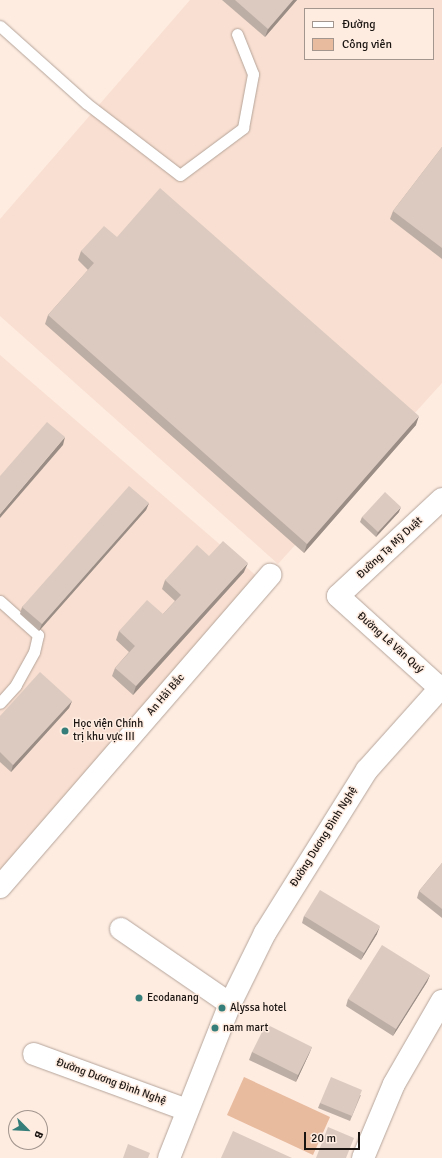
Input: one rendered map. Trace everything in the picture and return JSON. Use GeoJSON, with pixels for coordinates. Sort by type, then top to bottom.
{"type":"FeatureCollection","features":[{"type":"Feature","properties":{"kind":"street","name":"Đường Tạ Mỹ Duật"},"geometry":{"type":"LineString","coordinates":[[338,596],[442,500]]}},
{"type":"Feature","properties":{"kind":"street","name":"An Hải Bắc"},"geometry":{"type":"LineString","coordinates":[[0,887],[270,575]]}},
{"type":"Feature","properties":{"kind":"street","name":"Đường Lê Văn Quý"},"geometry":{"type":"LineString","coordinates":[[338,596],[441,688]]}},
{"type":"Feature","properties":{"kind":"street","name":"Đường Dương Đình Nghệ"},"geometry":{"type":"LineString","coordinates":[[169,1158],[230,1004],[265,932],[367,770],[441,688]]}},
{"type":"Feature","properties":{"kind":"street"},"geometry":{"type":"LineString","coordinates":[[121,929],[230,1004]]}},
{"type":"Feature","properties":{"kind":"street"},"geometry":{"type":"LineString","coordinates":[[363,1158],[394,1084],[442,1001]]}},
{"type":"Feature","properties":{"kind":"street","name":"Đường Dương Đình Nghệ"},"geometry":{"type":"LineString","coordinates":[[34,1054],[187,1110]]}},
{"type":"Feature","properties":{"kind":"lane"},"geometry":{"type":"LineString","coordinates":[[0,26],[86,103],[180,174],[243,128],[253,74],[237,34]]}},
{"type":"Feature","properties":{"kind":"lane"},"geometry":{"type":"LineString","coordinates":[[0,601],[38,635],[34,652],[16,685],[0,703]]}},
{"type":"Feature","properties":{"kind":"shaded area"},"geometry":{"type":"Polygon","coordinates":[[[190,0],[442,0],[442,383],[278,564],[0,316],[0,219],[190,0]]]}},
{"type":"Feature","properties":{"kind":"shaded area","name":"Học viện Chính trị khu vực III"},"geometry":{"type":"Polygon","coordinates":[[[0,355],[260,579],[0,884],[0,355]]]}},
{"type":"Feature","properties":{"kind":"green space"},"geometry":{"type":"Polygon","coordinates":[[[244,1077],[330,1117],[313,1155],[227,1115],[244,1077]]]}},
{"type":"Feature","properties":{"kind":"building"},"geometry":{"type":"Polygon","coordinates":[[[235,0],[293,0],[268,29],[235,0]]]}},
{"type":"Feature","properties":{"kind":"building"},"geometry":{"type":"Polygon","coordinates":[[[442,147],[442,248],[393,211],[442,147]]]}},
{"type":"Feature","properties":{"kind":"building"},"geometry":{"type":"Polygon","coordinates":[[[160,188],[419,416],[307,544],[48,315],[94,263],[81,251],[104,226],[117,237],[160,188]]]}},
{"type":"Feature","properties":{"kind":"building"},"geometry":{"type":"Polygon","coordinates":[[[47,422],[65,437],[0,514],[0,476],[47,422]]]}},
{"type":"Feature","properties":{"kind":"building"},"geometry":{"type":"Polygon","coordinates":[[[129,486],[149,503],[42,624],[22,607],[129,486]]]}},
{"type":"Feature","properties":{"kind":"building"},"geometry":{"type":"Polygon","coordinates":[[[385,492],[401,507],[378,532],[362,517],[385,492]]]}},
{"type":"Feature","properties":{"kind":"building"},"geometry":{"type":"Polygon","coordinates":[[[223,541],[248,563],[136,686],[115,668],[135,646],[119,631],[147,600],[163,614],[181,595],[165,580],[197,545],[209,556],[223,541]]]}},
{"type":"Feature","properties":{"kind":"building"},"geometry":{"type":"Polygon","coordinates":[[[40,672],[72,701],[13,765],[0,752],[0,716],[40,672]]]}},
{"type":"Feature","properties":{"kind":"building"},"geometry":{"type":"Polygon","coordinates":[[[442,863],[442,909],[419,891],[442,863]]]}},
{"type":"Feature","properties":{"kind":"building"},"geometry":{"type":"Polygon","coordinates":[[[320,890],[380,926],[364,953],[304,916],[320,890]]]}},
{"type":"Feature","properties":{"kind":"building"},"geometry":{"type":"Polygon","coordinates":[[[382,945],[430,975],[396,1029],[348,999],[382,945]]]}},
{"type":"Feature","properties":{"kind":"building"},"geometry":{"type":"Polygon","coordinates":[[[266,1024],[312,1047],[298,1075],[252,1052],[266,1024]]]}},
{"type":"Feature","properties":{"kind":"building"},"geometry":{"type":"Polygon","coordinates":[[[331,1077],[362,1090],[352,1116],[320,1103],[331,1077]]]}},
{"type":"Feature","properties":{"kind":"building"},"geometry":{"type":"Polygon","coordinates":[[[328,1127],[354,1138],[346,1158],[316,1158],[328,1127]]]}},
{"type":"Feature","properties":{"kind":"building"},"geometry":{"type":"Polygon","coordinates":[[[233,1131],[292,1158],[221,1158],[233,1131]]]}},
{"type":"Feature","properties":{"kind":"building"},"geometry":{"type":"Polygon","coordinates":[[[128,1144],[150,1153],[148,1158],[123,1158],[128,1144]]]}},
{"type":"Feature","properties":{"kind":"place","name":"Học viện Chính trị khu vực III"},"geometry":{"type":"Point","coordinates":[65,731]}},
{"type":"Feature","properties":{"kind":"place","name":"Ecodanang"},"geometry":{"type":"Point","coordinates":[139,998]}},
{"type":"Feature","properties":{"kind":"place","name":"Alyssa hotel"},"geometry":{"type":"Point","coordinates":[222,1008]}},
{"type":"Feature","properties":{"kind":"place","name":"nam mart"},"geometry":{"type":"Point","coordinates":[215,1028]}}]}
